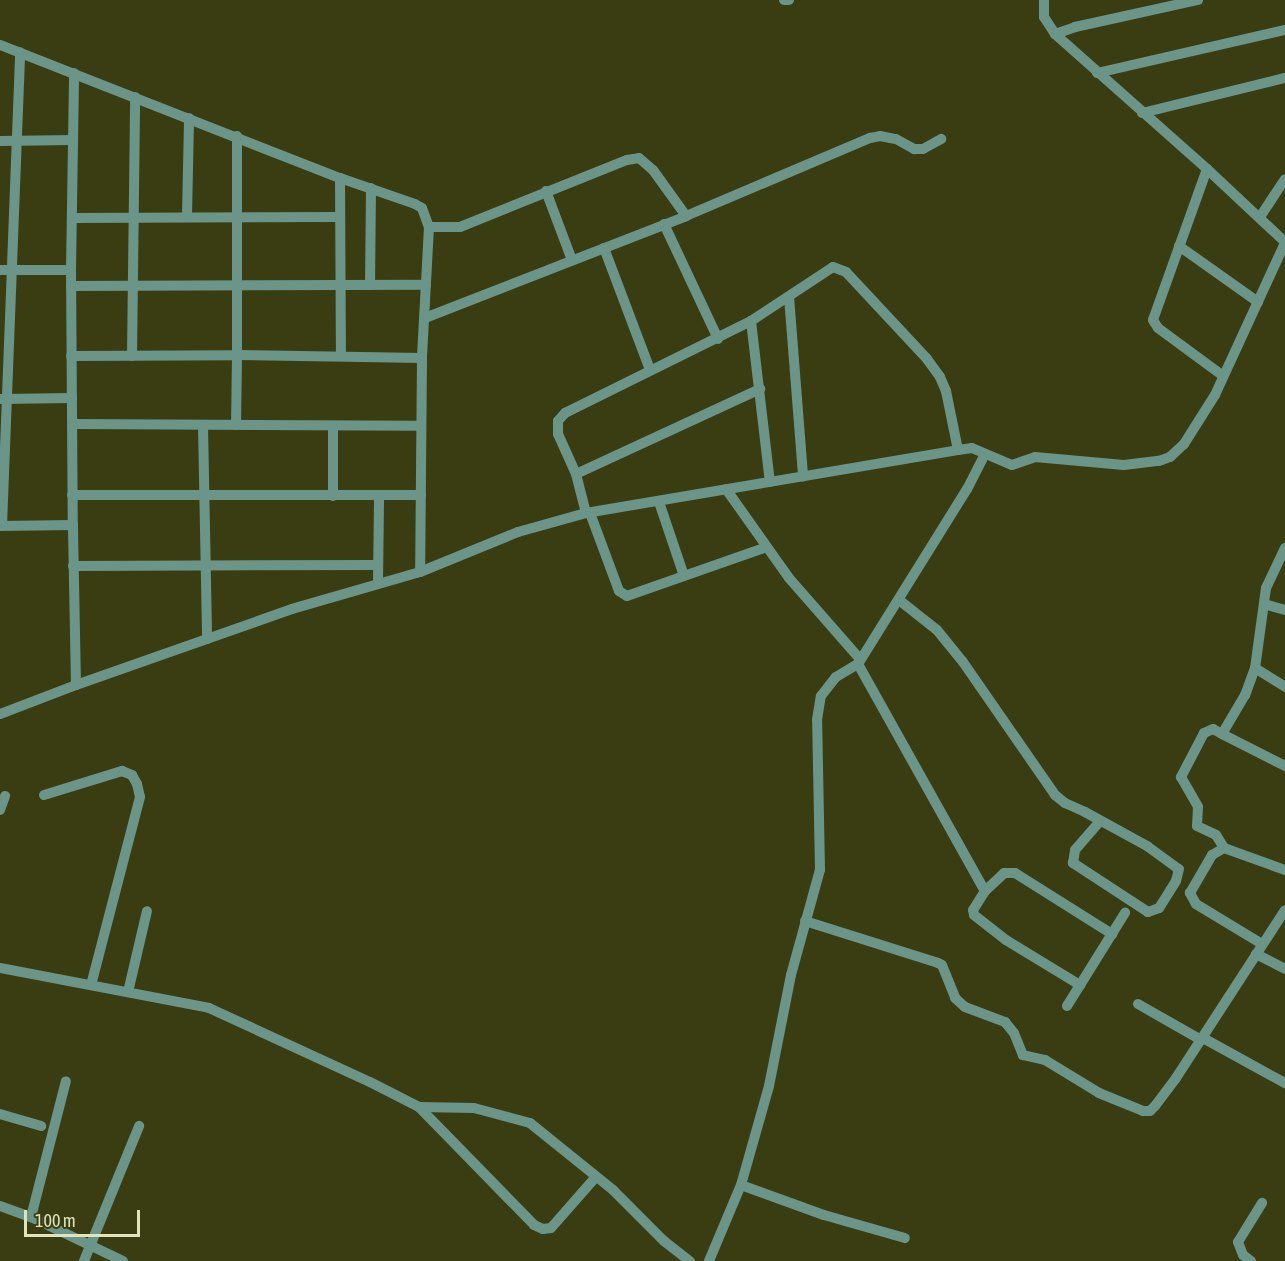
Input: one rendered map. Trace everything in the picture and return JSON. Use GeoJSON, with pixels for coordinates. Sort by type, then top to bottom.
{"type":"FeatureCollection","features":[{"type":"Feature","properties":{"kind":"street"},"geometry":{"type":"LineString","coordinates":[[784,0],[789,0]]}},
{"type":"Feature","properties":{"kind":"street"},"geometry":{"type":"LineString","coordinates":[[0,714],[207,639],[378,583],[420,572],[518,532],[588,513],[972,448],[1012,465],[1035,457],[1125,465],[1160,461],[1170,457],[1184,444],[1224,376],[1285,242],[1207,169],[1055,34],[1044,17],[1044,0]]}},
{"type":"Feature","properties":{"kind":"street"},"geometry":{"type":"LineString","coordinates":[[1055,34],[1198,0]]}},
{"type":"Feature","properties":{"kind":"street"},"geometry":{"type":"LineString","coordinates":[[1097,73],[1285,30]]}},
{"type":"Feature","properties":{"kind":"street"},"geometry":{"type":"LineString","coordinates":[[0,45],[422,208],[429,227],[422,358],[420,572]]}},
{"type":"Feature","properties":{"kind":"street"},"geometry":{"type":"LineString","coordinates":[[20,52],[13,270],[3,399],[1,526],[73,525]]}},
{"type":"Feature","properties":{"kind":"street"},"geometry":{"type":"LineString","coordinates":[[74,73],[71,356],[76,685]]}},
{"type":"Feature","properties":{"kind":"street"},"geometry":{"type":"LineString","coordinates":[[1142,113],[1285,78]]}},
{"type":"Feature","properties":{"kind":"street"},"geometry":{"type":"LineString","coordinates":[[132,356],[135,97]]}},
{"type":"Feature","properties":{"kind":"street"},"geometry":{"type":"LineString","coordinates":[[188,216],[189,118]]}},
{"type":"Feature","properties":{"kind":"street"},"geometry":{"type":"LineString","coordinates":[[237,135],[237,424]]}},
{"type":"Feature","properties":{"kind":"street"},"geometry":{"type":"LineString","coordinates":[[425,318],[686,216],[870,138],[880,136],[896,139],[914,149],[923,149],[941,139]]}},
{"type":"Feature","properties":{"kind":"street"},"geometry":{"type":"LineString","coordinates":[[0,141],[73,140]]}},
{"type":"Feature","properties":{"kind":"street"},"geometry":{"type":"LineString","coordinates":[[429,227],[460,227],[546,191],[627,160],[639,158],[653,170],[686,216]]}},
{"type":"Feature","properties":{"kind":"street"},"geometry":{"type":"LineString","coordinates":[[1207,169],[1153,320],[1158,328],[1224,376]]}},
{"type":"Feature","properties":{"kind":"street"},"geometry":{"type":"LineString","coordinates":[[340,178],[338,286],[341,356]]}},
{"type":"Feature","properties":{"kind":"street"},"geometry":{"type":"LineString","coordinates":[[1260,217],[1285,179]]}},
{"type":"Feature","properties":{"kind":"street"},"geometry":{"type":"LineString","coordinates":[[370,188],[370,285]]}},
{"type":"Feature","properties":{"kind":"street"},"geometry":{"type":"LineString","coordinates":[[546,191],[573,260]]}},
{"type":"Feature","properties":{"kind":"street"},"geometry":{"type":"LineString","coordinates":[[72,218],[339,217]]}},
{"type":"Feature","properties":{"kind":"street"},"geometry":{"type":"LineString","coordinates":[[664,224],[718,339]]}},
{"type":"Feature","properties":{"kind":"street"},"geometry":{"type":"LineString","coordinates":[[1179,246],[1258,302]]}},
{"type":"Feature","properties":{"kind":"street"},"geometry":{"type":"LineString","coordinates":[[604,248],[650,370]]}},
{"type":"Feature","properties":{"kind":"street"},"geometry":{"type":"LineString","coordinates":[[767,547],[627,596],[621,594],[588,513],[576,474],[558,434],[558,421],[565,413],[751,321],[833,267],[846,272],[927,359],[940,377],[946,392],[958,450]]}},
{"type":"Feature","properties":{"kind":"street"},"geometry":{"type":"LineString","coordinates":[[0,270],[71,270]]}},
{"type":"Feature","properties":{"kind":"street"},"geometry":{"type":"LineString","coordinates":[[71,286],[426,285]]}},
{"type":"Feature","properties":{"kind":"street"},"geometry":{"type":"LineString","coordinates":[[789,297],[803,476]]}},
{"type":"Feature","properties":{"kind":"street"},"geometry":{"type":"LineString","coordinates":[[751,321],[770,482]]}},
{"type":"Feature","properties":{"kind":"street"},"geometry":{"type":"LineString","coordinates":[[71,356],[237,355],[422,358]]}},
{"type":"Feature","properties":{"kind":"street"},"geometry":{"type":"LineString","coordinates":[[576,474],[760,389]]}},
{"type":"Feature","properties":{"kind":"street"},"geometry":{"type":"LineString","coordinates":[[3,399],[72,398]]}},
{"type":"Feature","properties":{"kind":"street"},"geometry":{"type":"LineString","coordinates":[[73,424],[421,426]]}},
{"type":"Feature","properties":{"kind":"street"},"geometry":{"type":"LineString","coordinates":[[203,425],[207,639]]}},
{"type":"Feature","properties":{"kind":"street"},"geometry":{"type":"LineString","coordinates":[[333,427],[333,496]]}},
{"type":"Feature","properties":{"kind":"street"},"geometry":{"type":"LineString","coordinates":[[709,1261],[741,1185],[769,1086],[790,975],[820,870],[817,720],[821,696],[836,677],[859,662],[899,600],[985,454]]}},
{"type":"Feature","properties":{"kind":"street"},"geometry":{"type":"LineString","coordinates":[[726,489],[789,578],[859,662],[864,680],[985,891]]}},
{"type":"Feature","properties":{"kind":"street"},"geometry":{"type":"LineString","coordinates":[[72,495],[379,497],[421,495]]}},
{"type":"Feature","properties":{"kind":"street"},"geometry":{"type":"LineString","coordinates":[[378,583],[379,497]]}},
{"type":"Feature","properties":{"kind":"street"},"geometry":{"type":"LineString","coordinates":[[659,502],[684,576]]}},
{"type":"Feature","properties":{"kind":"street"},"geometry":{"type":"LineString","coordinates":[[1222,734],[1245,695],[1255,668],[1266,588],[1285,548]]}},
{"type":"Feature","properties":{"kind":"street"},"geometry":{"type":"LineString","coordinates":[[73,566],[378,565]]}},
{"type":"Feature","properties":{"kind":"street"},"geometry":{"type":"LineString","coordinates":[[899,600],[937,630],[963,662],[1055,795],[1065,803],[1100,821],[1147,846],[1179,869],[1176,881],[1159,909],[1148,912],[1073,863],[1075,850],[1100,821]]}},
{"type":"Feature","properties":{"kind":"street"},"geometry":{"type":"LineString","coordinates":[[1264,604],[1285,610]]}},
{"type":"Feature","properties":{"kind":"street"},"geometry":{"type":"LineString","coordinates":[[1255,668],[1285,687]]}},
{"type":"Feature","properties":{"kind":"street"},"geometry":{"type":"LineString","coordinates":[[1285,766],[1213,729],[1204,733],[1181,777],[1198,807],[1197,826],[1216,835],[1224,848],[1285,870]]}},
{"type":"Feature","properties":{"kind":"street"},"geometry":{"type":"LineString","coordinates":[[44,795],[122,771],[132,775],[137,784],[140,797],[91,985]]}},
{"type":"Feature","properties":{"kind":"street"},"geometry":{"type":"LineString","coordinates":[[0,810],[5,796]]}},
{"type":"Feature","properties":{"kind":"street"},"geometry":{"type":"LineString","coordinates":[[1224,848],[1212,855],[1190,893],[1191,898],[1285,969]]}},
{"type":"Feature","properties":{"kind":"street"},"geometry":{"type":"LineString","coordinates":[[1080,985],[980,922],[973,910],[985,891],[1004,873],[1015,873],[1112,934]]}},
{"type":"Feature","properties":{"kind":"street"},"geometry":{"type":"LineString","coordinates":[[805,921],[942,965],[955,998],[965,1007],[1005,1022],[1014,1033],[1023,1054],[1045,1060],[1099,1093],[1143,1111],[1150,1111],[1202,1039],[1285,910]]}},
{"type":"Feature","properties":{"kind":"street"},"geometry":{"type":"LineString","coordinates":[[128,992],[147,911]]}},
{"type":"Feature","properties":{"kind":"street"},"geometry":{"type":"LineString","coordinates":[[1067,1006],[1125,913]]}},
{"type":"Feature","properties":{"kind":"street"},"geometry":{"type":"LineString","coordinates":[[0,968],[209,1008],[350,1072],[419,1107],[534,1225],[543,1229],[551,1228],[595,1178]]}},
{"type":"Feature","properties":{"kind":"street"},"geometry":{"type":"LineString","coordinates":[[1138,1004],[1285,1083]]}},
{"type":"Feature","properties":{"kind":"street"},"geometry":{"type":"LineString","coordinates":[[31,1217],[66,1081]]}},
{"type":"Feature","properties":{"kind":"street"},"geometry":{"type":"LineString","coordinates":[[419,1107],[474,1108],[530,1123],[556,1142],[595,1178],[613,1190],[664,1241],[690,1261]]}},
{"type":"Feature","properties":{"kind":"street"},"geometry":{"type":"LineString","coordinates":[[0,1114],[41,1126]]}},
{"type":"Feature","properties":{"kind":"street"},"geometry":{"type":"LineString","coordinates":[[84,1261],[139,1126]]}},
{"type":"Feature","properties":{"kind":"street"},"geometry":{"type":"LineString","coordinates":[[741,1185],[824,1215],[905,1238]]}},
{"type":"Feature","properties":{"kind":"street"},"geometry":{"type":"LineString","coordinates":[[1251,1261],[1240,1250],[1238,1242],[1262,1203]]}},
{"type":"Feature","properties":{"kind":"street"},"geometry":{"type":"LineString","coordinates":[[0,1206],[31,1217],[123,1261]]}}]}
